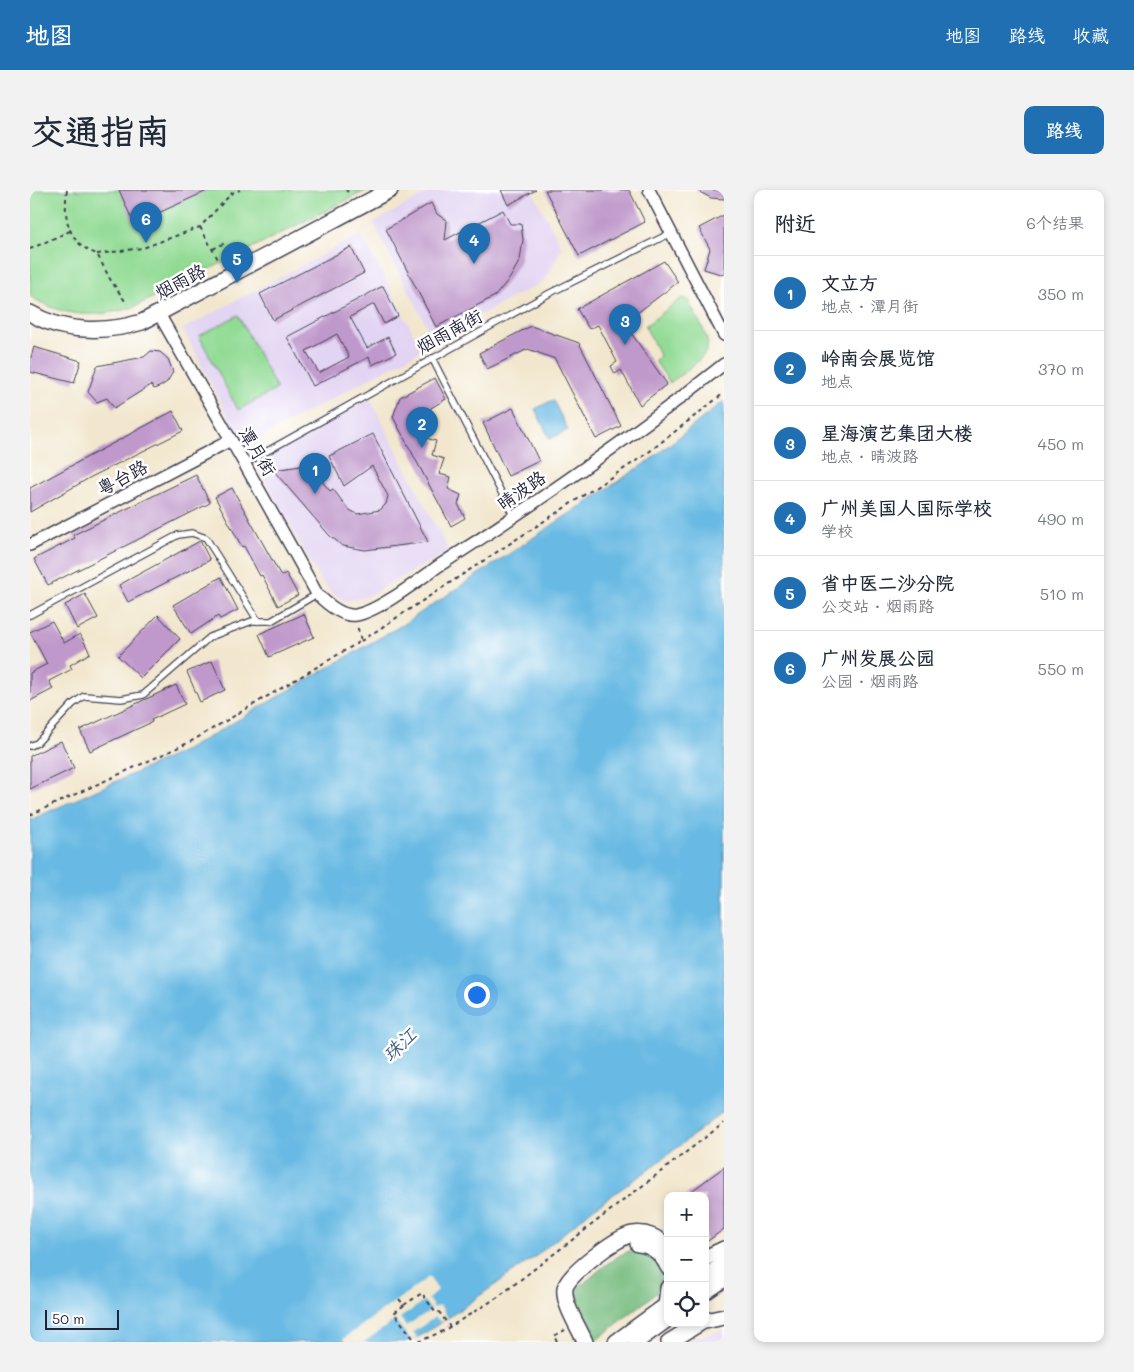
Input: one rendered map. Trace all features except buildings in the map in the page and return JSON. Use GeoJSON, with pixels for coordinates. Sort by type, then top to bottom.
{"type":"FeatureCollection","features":[{"type":"Feature","properties":{"kind":"main road","name":"烟雨路"},"geometry":{"type":"LineString","coordinates":[[30,313],[58,326],[85,329],[129,326],[159,314],[390,190]]}},
{"type":"Feature","properties":{"kind":"main road"},"geometry":{"type":"LineString","coordinates":[[586,1342],[572,1323],[566,1297],[568,1282],[612,1244],[627,1235],[637,1233],[648,1235],[664,1244]]}},
{"type":"Feature","properties":{"kind":"main road"},"geometry":{"type":"LineString","coordinates":[[572,1323],[570,1300],[573,1287],[625,1246],[637,1243],[647,1245],[660,1254],[664,1260]]}},
{"type":"Feature","properties":{"kind":"main road"},"geometry":{"type":"LineString","coordinates":[[709,1256],[724,1249]]}},
{"type":"Feature","properties":{"kind":"main road"},"geometry":{"type":"LineString","coordinates":[[709,1274],[724,1264]]}},
{"type":"Feature","properties":{"kind":"main road"},"geometry":{"type":"LineString","coordinates":[[709,1289],[724,1278]]}},
{"type":"Feature","properties":{"kind":"main road"},"geometry":{"type":"LineString","coordinates":[[616,1342],[664,1312]]}},
{"type":"Feature","properties":{"kind":"main road"},"geometry":{"type":"LineString","coordinates":[[636,1342],[664,1313]]}},
{"type":"Feature","properties":{"kind":"main road"},"geometry":{"type":"LineString","coordinates":[[709,1320],[724,1316]]}},
{"type":"Feature","properties":{"kind":"main road"},"geometry":{"type":"LineString","coordinates":[[669,1342],[693,1327]]}},
{"type":"Feature","properties":{"kind":"street"},"geometry":{"type":"LineString","coordinates":[[649,190],[724,335]]}},
{"type":"Feature","properties":{"kind":"street","name":"潭月街"},"geometry":{"type":"LineString","coordinates":[[159,314],[246,463],[317,594],[327,604],[342,612],[355,615]]}},
{"type":"Feature","properties":{"kind":"street","name":"晴波路"},"geometry":{"type":"LineString","coordinates":[[355,615],[381,604],[514,517],[654,419],[724,364]]}},
{"type":"Feature","properties":{"kind":"street","name":"粤台路"},"geometry":{"type":"LineString","coordinates":[[30,545],[231,440]]}},
{"type":"Feature","properties":{"kind":"lane","name":"烟雨南街"},"geometry":{"type":"LineString","coordinates":[[246,463],[550,293],[671,233]]}},
{"type":"Feature","properties":{"kind":"lane"},"geometry":{"type":"LineString","coordinates":[[432,358],[514,517]]}},
{"type":"Feature","properties":{"kind":"lane"},"geometry":{"type":"LineString","coordinates":[[30,615],[178,535],[192,533],[206,538],[258,621]]}},
{"type":"Feature","properties":{"kind":"lane"},"geometry":{"type":"LineString","coordinates":[[30,746],[36,744],[73,704],[84,696],[121,699],[143,695],[210,637],[258,621],[271,621],[317,594]]}},
{"type":"Feature","properties":{"kind":"path"},"geometry":{"type":"LineString","coordinates":[[67,190],[64,212],[70,231],[84,249],[98,254],[143,248],[200,227],[232,193],[240,190]]}},
{"type":"Feature","properties":{"kind":"path"},"geometry":{"type":"LineString","coordinates":[[200,227],[219,261]]}},
{"type":"Feature","properties":{"kind":"path"},"geometry":{"type":"LineString","coordinates":[[30,249],[70,231]]}},
{"type":"Feature","properties":{"kind":"path"},"geometry":{"type":"LineString","coordinates":[[213,249],[225,243]]}},
{"type":"Feature","properties":{"kind":"path"},"geometry":{"type":"LineString","coordinates":[[98,254],[110,279],[127,304]]}},
{"type":"Feature","properties":{"kind":"path"},"geometry":{"type":"LineString","coordinates":[[30,815],[190,742],[361,641],[645,455],[724,393]]}},
{"type":"Feature","properties":{"kind":"path"},"geometry":{"type":"LineString","coordinates":[[355,615],[361,641]]}},
{"type":"Feature","properties":{"kind":"path"},"geometry":{"type":"LineString","coordinates":[[450,1327],[439,1312],[435,1312],[422,1293],[394,1313],[417,1342],[450,1327],[498,1297],[724,1123]]}},
{"type":"Feature","properties":{"kind":"path"},"geometry":{"type":"LineString","coordinates":[[399,1299],[404,1306]]}},
{"type":"Feature","properties":{"kind":"path"},"geometry":{"type":"LineString","coordinates":[[557,1342],[554,1336],[572,1323]]}},
{"type":"Feature","properties":{"kind":"shaded area"},"geometry":{"type":"Polygon","coordinates":[[[433,190],[532,190],[562,248],[544,281],[434,339],[373,223],[433,190]]]}},
{"type":"Feature","properties":{"kind":"shaded area"},"geometry":{"type":"Polygon","coordinates":[[[361,234],[422,350],[254,441],[237,434],[183,329],[361,234]]]}},
{"type":"Feature","properties":{"kind":"shaded area"},"geometry":{"type":"Polygon","coordinates":[[[370,399],[449,551],[366,597],[347,601],[333,594],[319,578],[258,466],[262,459],[370,399]]]}},
{"type":"Feature","properties":{"kind":"shaded area"},"geometry":{"type":"Polygon","coordinates":[[[724,1330],[724,1342],[683,1342],[686,1340],[724,1330]]]}},
{"type":"Feature","properties":{"kind":"green space"},"geometry":{"type":"Polygon","coordinates":[[[30,190],[367,190],[134,307],[106,313],[80,314],[55,309],[30,296],[30,190]]]}},
{"type":"Feature","properties":{"kind":"green space"},"geometry":{"type":"Polygon","coordinates":[[[682,298],[687,299],[703,330],[707,340],[707,347],[697,362],[670,383],[655,361],[660,356],[645,326],[682,298]]]}},
{"type":"Feature","properties":{"kind":"green space"},"geometry":{"type":"Polygon","coordinates":[[[238,315],[277,389],[238,410],[199,336],[238,315]]]}},
{"type":"Feature","properties":{"kind":"green space"},"geometry":{"type":"Polygon","coordinates":[[[637,1249],[647,1257],[656,1259],[664,1267],[664,1280],[659,1291],[594,1342],[591,1342],[577,1309],[576,1295],[578,1288],[614,1259],[637,1249]]]}},
{"type":"Feature","properties":{"kind":"water"},"geometry":{"type":"Polygon","coordinates":[[[553,400],[568,430],[550,439],[535,409],[553,400]]]}},
{"type":"Feature","properties":{"kind":"water","name":"珠江"},"geometry":{"type":"Polygon","coordinates":[[[724,401],[724,1111],[651,1168],[594,1208],[536,1256],[448,1318],[420,1336],[405,1342],[30,1342],[30,820],[186,750],[402,625],[650,460],[724,401]]]}},
{"type":"Feature","properties":{"kind":"pier"},"geometry":{"type":"Polygon","coordinates":[[[429,1277],[438,1290],[428,1299],[434,1308],[440,1305],[448,1318],[441,1322],[435,1317],[413,1332],[417,1337],[411,1340],[395,1320],[364,1342],[345,1342],[343,1339],[429,1277]],[[424,1301],[400,1318],[406,1326],[431,1310],[424,1301]]]}},
{"type":"Feature","properties":{"kind":"place","name":"广州发展公园"},"geometry":{"type":"Point","coordinates":[146,243]}},
{"type":"Feature","properties":{"kind":"place","name":"广州美国人国际学校"},"geometry":{"type":"Point","coordinates":[474,264]}},
{"type":"Feature","properties":{"kind":"place","name":"省中医二沙分院"},"geometry":{"type":"Point","coordinates":[237,283]}},
{"type":"Feature","properties":{"kind":"place","name":"星海演艺集团大楼"},"geometry":{"type":"Point","coordinates":[625,345]}},
{"type":"Feature","properties":{"kind":"place","name":"岭南会展览馆"},"geometry":{"type":"Point","coordinates":[422,448]}},
{"type":"Feature","properties":{"kind":"place","name":"文立方"},"geometry":{"type":"Point","coordinates":[315,494]}}]}
